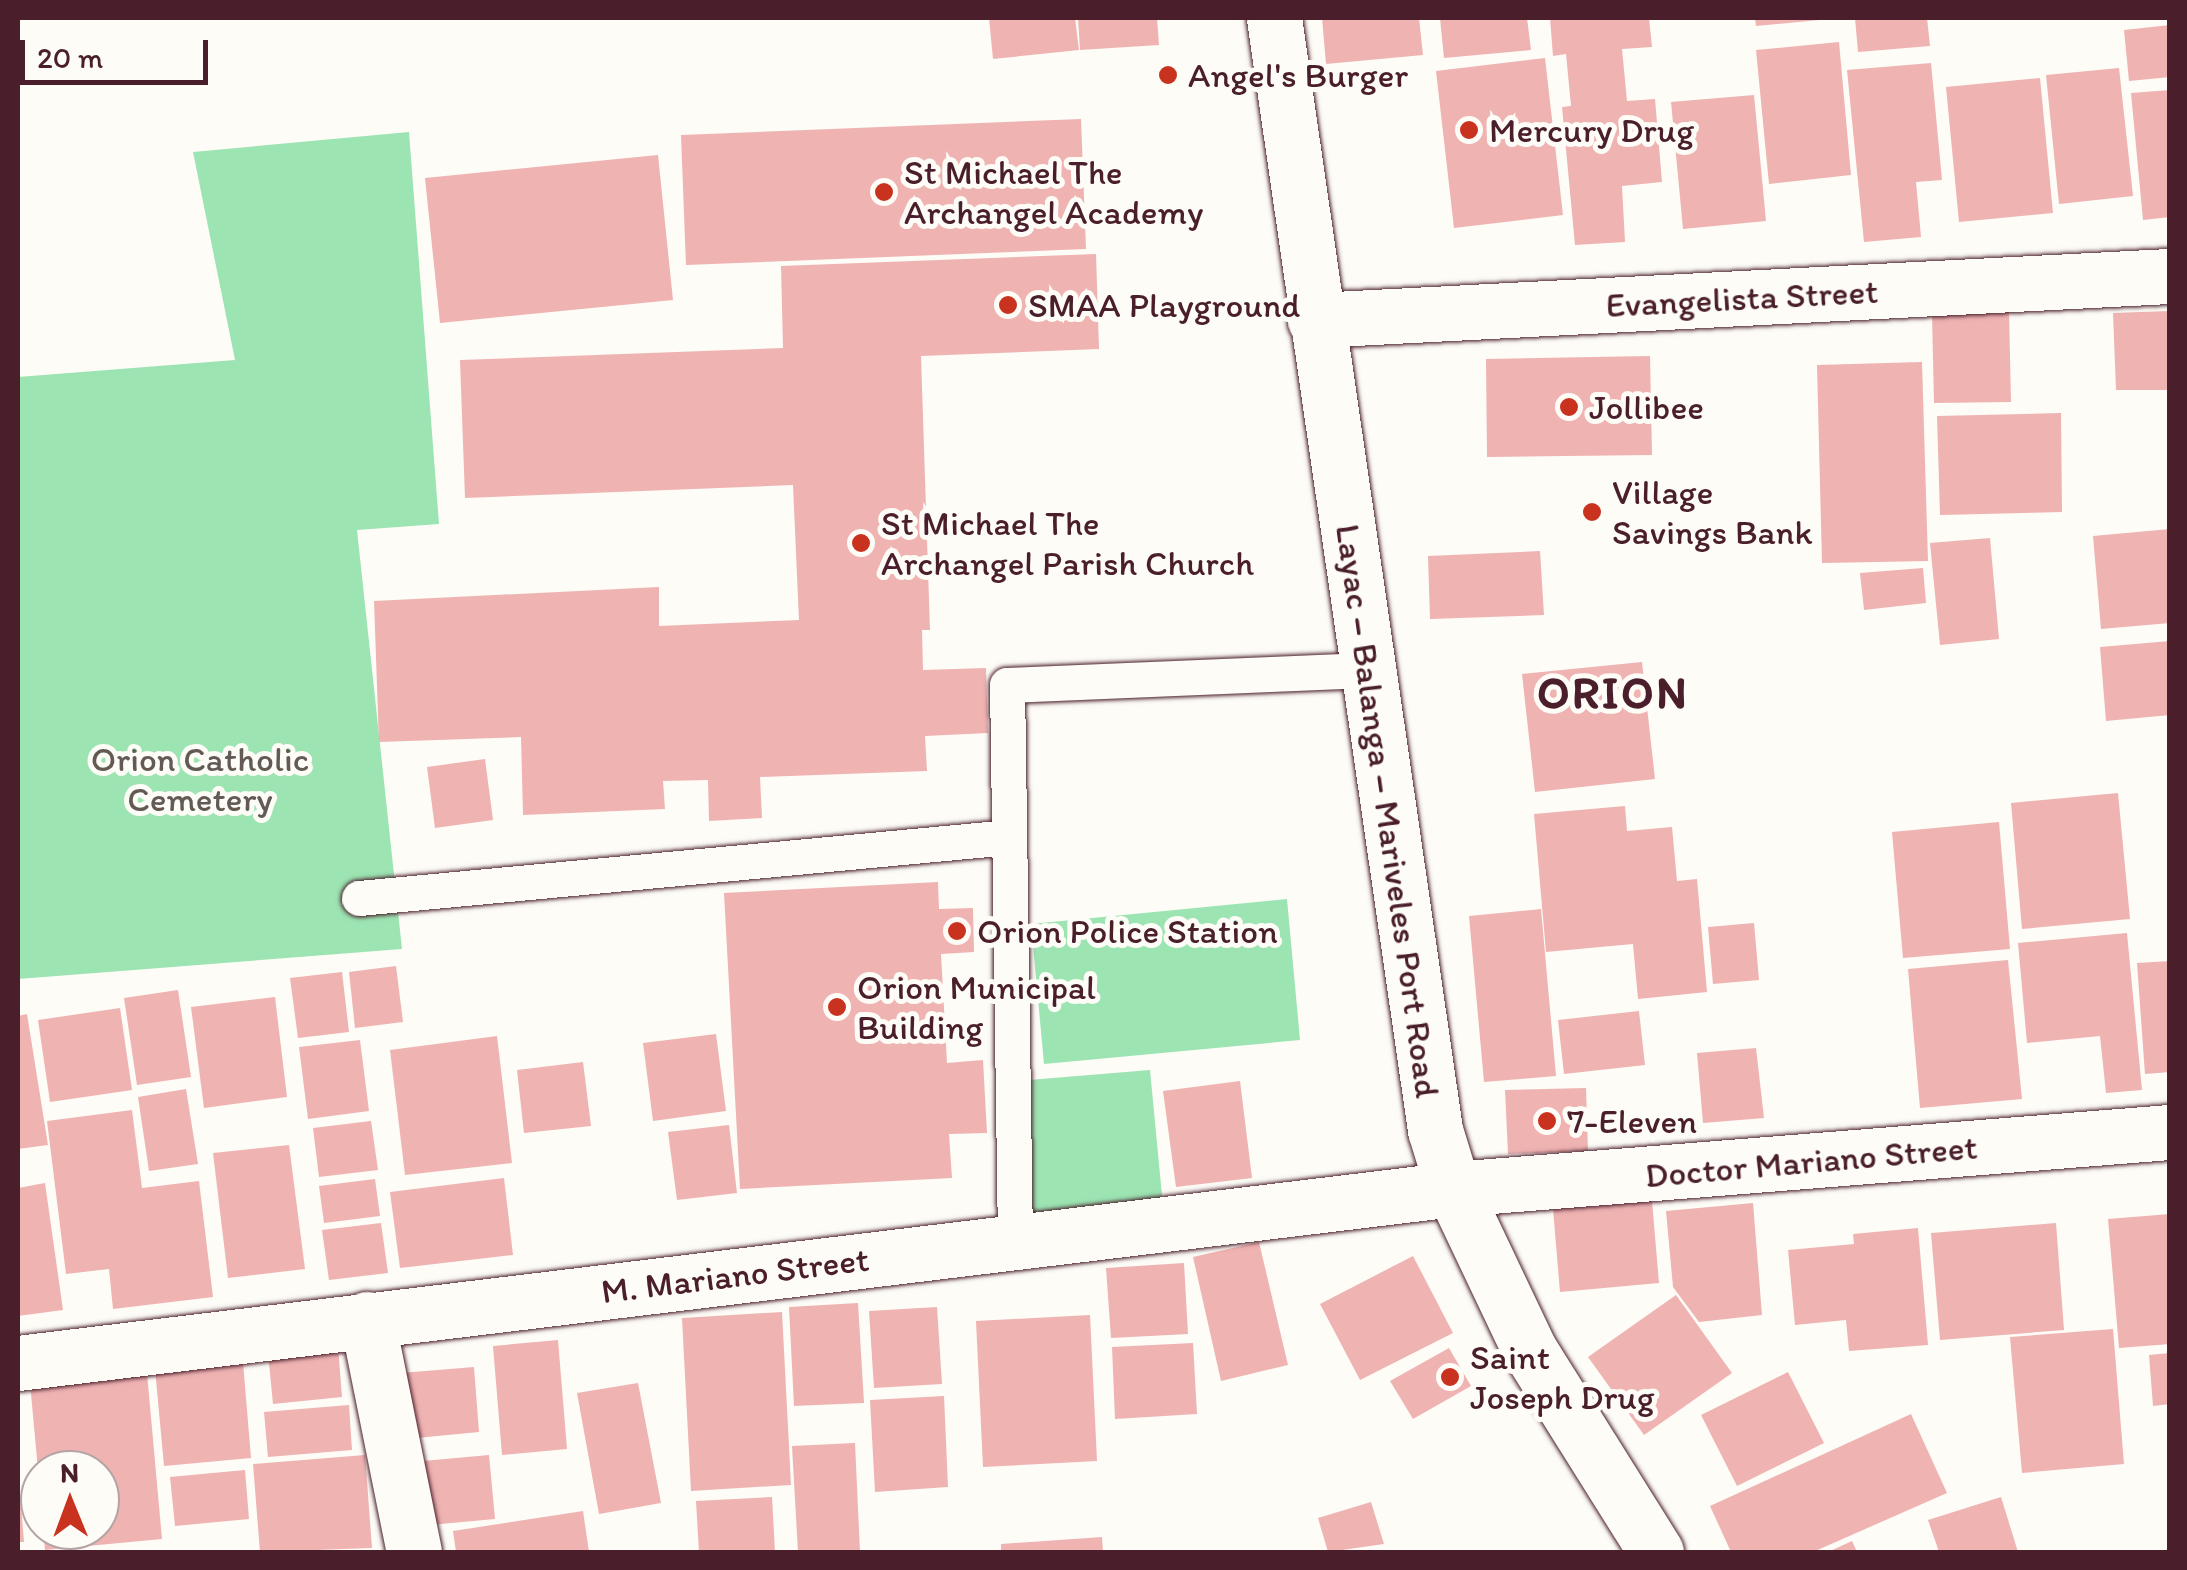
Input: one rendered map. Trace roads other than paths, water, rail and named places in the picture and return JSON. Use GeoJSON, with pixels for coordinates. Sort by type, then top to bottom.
{"type":"FeatureCollection","features":[{"type":"Feature","properties":{"kind":"street","name":"Layac – Balanga – Mariveles Port Road"},"geometry":{"type":"LineString","coordinates":[[1274,18],[1435,1130],[1452,1189],[1530,1352],[1656,1552]]}},
{"type":"Feature","properties":{"kind":"street","name":"Evangelista Street"},"geometry":{"type":"LineString","coordinates":[[1315,320],[2170,276]]}},
{"type":"Feature","properties":{"kind":"street","name":"Doctor Mariano Street"},"geometry":{"type":"LineString","coordinates":[[1452,1189],[2170,1132]]}},
{"type":"Feature","properties":{"kind":"street","name":"M. Mariano Street"},"geometry":{"type":"LineString","coordinates":[[18,1362],[1452,1189]]}},
{"type":"Feature","properties":{"kind":"street"},"geometry":{"type":"LineString","coordinates":[[367,1319],[414,1552]]}},
{"type":"Feature","properties":{"kind":"lane"},"geometry":{"type":"LineString","coordinates":[[1015,1241],[1007,685],[1367,670]]}},
{"type":"Feature","properties":{"kind":"lane"},"geometry":{"type":"LineString","coordinates":[[359,898],[1009,838]]}},
{"type":"Feature","properties":{"kind":"place","name":"Angel's Burger"},"geometry":{"type":"Point","coordinates":[1168,75]}},
{"type":"Feature","properties":{"kind":"place","name":"Mercury Drug"},"geometry":{"type":"Point","coordinates":[1469,130]}},
{"type":"Feature","properties":{"kind":"place","name":"St Michael The Archangel Academy"},"geometry":{"type":"Point","coordinates":[884,192]}},
{"type":"Feature","properties":{"kind":"place","name":"SMAA Playground"},"geometry":{"type":"Point","coordinates":[1008,305]}},
{"type":"Feature","properties":{"kind":"place","name":"Jollibee"},"geometry":{"type":"Point","coordinates":[1569,407]}},
{"type":"Feature","properties":{"kind":"place","name":"Village Savings Bank"},"geometry":{"type":"Point","coordinates":[1592,512]}},
{"type":"Feature","properties":{"kind":"place","name":"St Michael The Archangel Parish Church"},"geometry":{"type":"Point","coordinates":[861,543]}},
{"type":"Feature","properties":{"kind":"place","name":"Orion Police Station"},"geometry":{"type":"Point","coordinates":[957,931]}},
{"type":"Feature","properties":{"kind":"place","name":"Orion Municipal Building"},"geometry":{"type":"Point","coordinates":[837,1007]}},
{"type":"Feature","properties":{"kind":"place","name":"7-Eleven"},"geometry":{"type":"Point","coordinates":[1547,1121]}},
{"type":"Feature","properties":{"kind":"place","name":"Saint Joseph Drug"},"geometry":{"type":"Point","coordinates":[1450,1377]}},
{"type":"Feature","properties":{"kind":"district","name":"ORION"},"geometry":{"type":"Point","coordinates":[1613,693]}},
{"type":"Feature","properties":{"kind":"park label","name":"Orion Catholic Cemetery"},"geometry":{"type":"Point","coordinates":[200,779]}}]}
